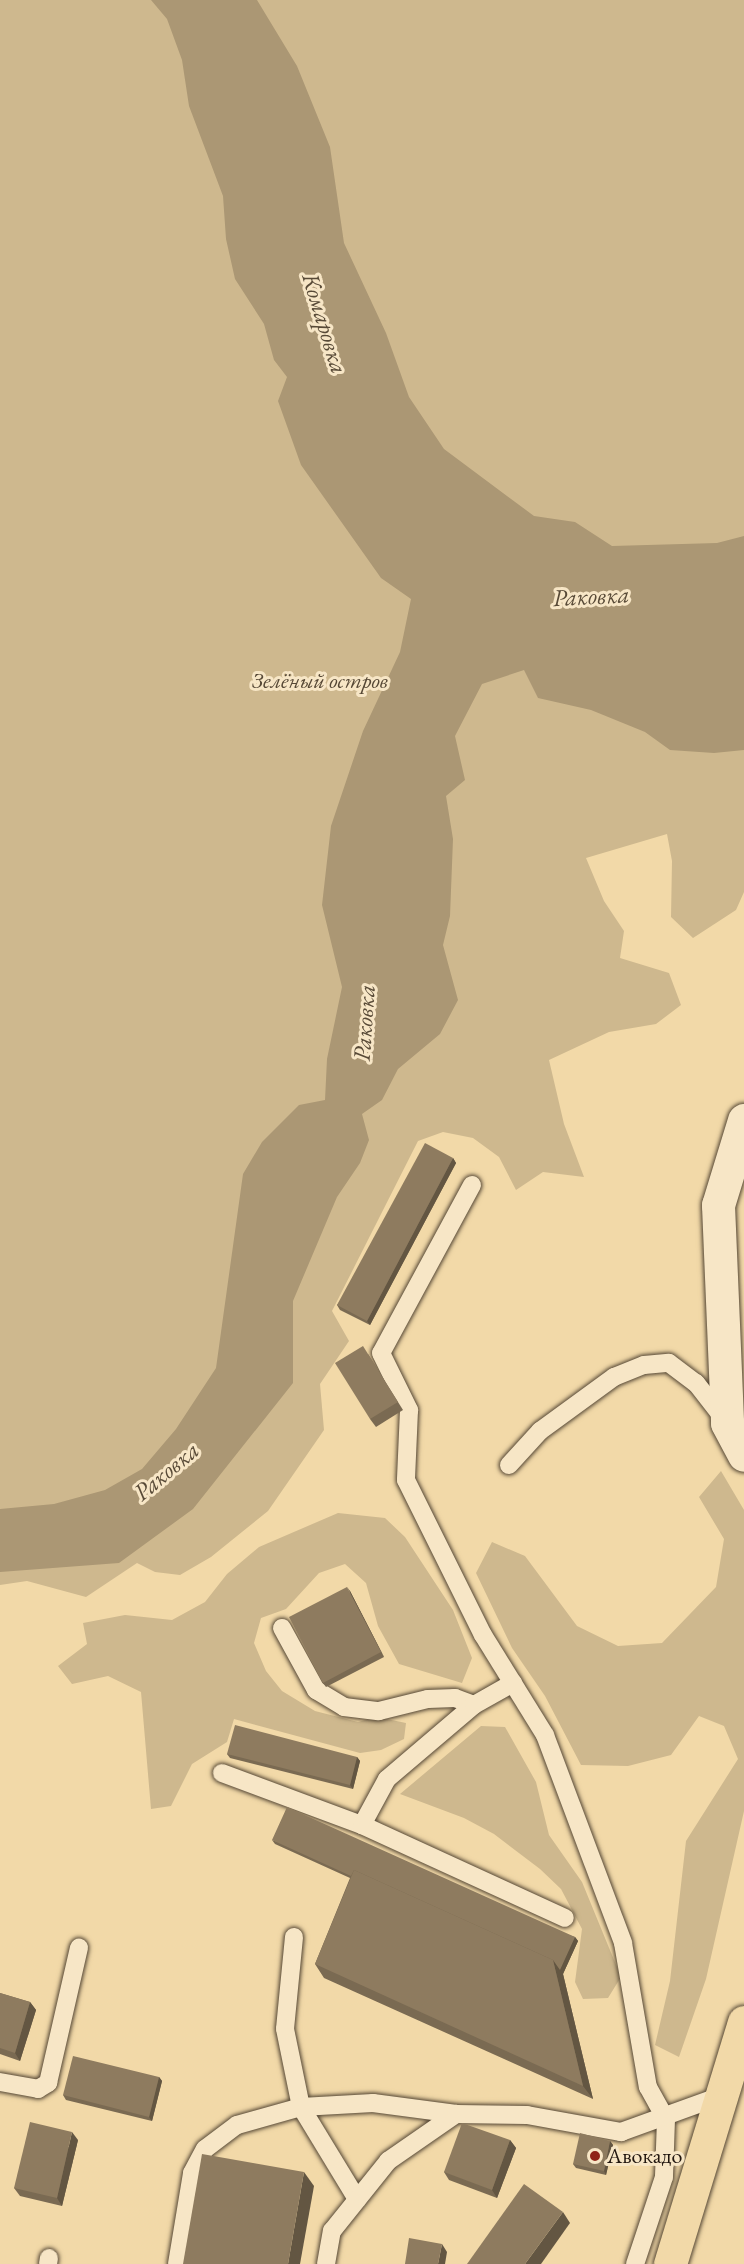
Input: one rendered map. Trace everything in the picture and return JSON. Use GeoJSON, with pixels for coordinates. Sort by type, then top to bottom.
{"type":"FeatureCollection","features":[{"type":"Feature","properties":{"kind":"highway"},"geometry":{"type":"LineString","coordinates":[[670,2264],[744,2022]]}},
{"type":"Feature","properties":{"kind":"street"},"geometry":{"type":"LineString","coordinates":[[744,1120],[718,1204],[727,1423],[744,1455]]}},
{"type":"Feature","properties":{"kind":"lane"},"geometry":{"type":"LineString","coordinates":[[472,1185],[381,1353],[409,1410],[406,1480],[483,1635],[545,1734],[623,1943],[648,2086],[666,2119],[664,2177],[635,2264]]}},
{"type":"Feature","properties":{"kind":"lane"},"geometry":{"type":"LineString","coordinates":[[509,1465],[556,1418],[614,1377],[644,1365],[669,1363],[696,1383],[727,1423]]}},
{"type":"Feature","properties":{"kind":"lane"},"geometry":{"type":"LineString","coordinates":[[282,1628],[316,1690],[344,1707],[379,1711],[428,1699],[455,1698],[474,1705]]}},
{"type":"Feature","properties":{"kind":"lane"},"geometry":{"type":"LineString","coordinates":[[362,1825],[387,1779],[474,1705],[513,1683]]}},
{"type":"Feature","properties":{"kind":"lane"},"geometry":{"type":"LineString","coordinates":[[222,1773],[362,1825],[565,1918]]}},
{"type":"Feature","properties":{"kind":"lane"},"geometry":{"type":"LineString","coordinates":[[294,1936],[285,2029],[302,2107],[357,2199]]}},
{"type":"Feature","properties":{"kind":"lane"},"geometry":{"type":"LineString","coordinates":[[0,2082],[38,2089],[48,2083],[79,1948]]}},
{"type":"Feature","properties":{"kind":"lane"},"geometry":{"type":"LineString","coordinates":[[177,2264],[192,2173],[205,2149],[237,2124],[302,2107],[373,2103],[456,2114],[527,2115],[621,2132],[666,2119],[723,2094]]}},
{"type":"Feature","properties":{"kind":"lane"},"geometry":{"type":"LineString","coordinates":[[326,2264],[332,2231],[388,2161],[456,2114]]}},
{"type":"Feature","properties":{"kind":"green space","name":"Зелёный остров"},"geometry":{"type":"Polygon","coordinates":[[[0,0],[744,0],[744,892],[736,910],[693,938],[671,917],[672,861],[667,834],[586,858],[604,901],[624,931],[620,958],[669,973],[681,1005],[656,1024],[609,1032],[549,1060],[564,1124],[584,1177],[543,1172],[516,1190],[499,1157],[473,1138],[443,1132],[418,1141],[332,1311],[349,1341],[320,1384],[324,1430],[268,1511],[211,1557],[180,1575],[155,1572],[137,1563],[86,1597],[27,1581],[0,1585],[0,0]]]}},
{"type":"Feature","properties":{"kind":"green space"},"geometry":{"type":"Polygon","coordinates":[[[721,1471],[744,1510],[744,1811],[706,1979],[679,2057],[655,2045],[670,1981],[686,1841],[738,1759],[724,1726],[699,1716],[671,1755],[628,1766],[581,1765],[545,1696],[512,1648],[476,1573],[492,1542],[525,1556],[577,1626],[618,1646],[662,1643],[716,1587],[724,1539],[699,1497],[721,1471]]]}},
{"type":"Feature","properties":{"kind":"green space"},"geometry":{"type":"Polygon","coordinates":[[[338,1513],[385,1518],[405,1537],[453,1610],[472,1658],[462,1683],[399,1664],[378,1626],[366,1583],[345,1564],[319,1573],[286,1609],[261,1618],[254,1643],[266,1671],[282,1691],[315,1711],[358,1722],[377,1717],[406,1723],[404,1739],[381,1750],[360,1753],[234,1719],[227,1742],[192,1764],[171,1806],[151,1809],[141,1692],[108,1676],[72,1684],[58,1666],[87,1644],[83,1623],[125,1615],[172,1620],[205,1602],[227,1574],[259,1547],[338,1513]]]}},
{"type":"Feature","properties":{"kind":"green space"},"geometry":{"type":"Polygon","coordinates":[[[481,1726],[505,1727],[536,1782],[549,1835],[582,1882],[621,1977],[608,1998],[583,1999],[575,1982],[582,1929],[561,1889],[540,1869],[494,1834],[464,1818],[400,1794],[481,1726]]]}},
{"type":"Feature","properties":{"kind":"water"},"geometry":{"type":"Polygon","coordinates":[[[151,0],[257,0],[297,66],[330,147],[344,243],[386,333],[409,397],[444,449],[534,516],[575,522],[612,546],[717,543],[744,536],[744,750],[714,753],[670,750],[645,732],[591,710],[538,698],[524,670],[482,684],[455,736],[465,780],[446,796],[453,839],[450,916],[443,945],[458,1000],[440,1034],[398,1069],[382,1100],[362,1114],[369,1140],[360,1163],[337,1197],[293,1301],[293,1383],[193,1509],[119,1563],[0,1572],[0,1509],[54,1504],[105,1490],[142,1469],[176,1429],[216,1368],[243,1174],[262,1142],[299,1105],[325,1100],[327,1059],[342,987],[322,905],[331,826],[363,731],[400,652],[411,599],[381,578],[301,465],[278,401],[287,377],[274,360],[264,324],[235,279],[226,239],[223,196],[189,106],[182,60],[167,19],[151,0]]]}},
{"type":"Feature","properties":{"kind":"building"},"geometry":{"type":"Polygon","coordinates":[[[425,1143],[453,1158],[367,1321],[337,1305],[425,1143]]]}},
{"type":"Feature","properties":{"kind":"building"},"geometry":{"type":"Polygon","coordinates":[[[363,1346],[398,1402],[370,1419],[335,1363],[363,1346]]]}},
{"type":"Feature","properties":{"kind":"building"},"geometry":{"type":"Polygon","coordinates":[[[347,1587],[381,1652],[323,1683],[289,1617],[347,1587]]]}},
{"type":"Feature","properties":{"kind":"building"},"geometry":{"type":"Polygon","coordinates":[[[235,1725],[357,1757],[350,1785],[227,1754],[235,1725]]]}},
{"type":"Feature","properties":{"kind":"building"},"geometry":{"type":"Polygon","coordinates":[[[287,1807],[575,1937],[560,1970],[553,1960],[354,1870],[351,1876],[272,1840],[287,1807]]]}},
{"type":"Feature","properties":{"kind":"building"},"geometry":{"type":"Polygon","coordinates":[[[354,1870],[553,1960],[583,2086],[315,1964],[354,1870]]]}},
{"type":"Feature","properties":{"kind":"building"},"geometry":{"type":"Polygon","coordinates":[[[0,1993],[30,2002],[15,2053],[0,2048],[0,1993]]]}},
{"type":"Feature","properties":{"kind":"building"},"geometry":{"type":"Polygon","coordinates":[[[73,2056],[159,2077],[149,2117],[63,2095],[73,2056]]]}},
{"type":"Feature","properties":{"kind":"building"},"geometry":{"type":"Polygon","coordinates":[[[30,2122],[72,2132],[57,2198],[14,2188],[30,2122]]]}},
{"type":"Feature","properties":{"kind":"building"},"geometry":{"type":"Polygon","coordinates":[[[462,2123],[510,2140],[492,2190],[444,2172],[462,2123]]]}},
{"type":"Feature","properties":{"kind":"building","name":"Авокадо"},"geometry":{"type":"Polygon","coordinates":[[[580,2133],[610,2141],[604,2171],[573,2164],[580,2133]]]}},
{"type":"Feature","properties":{"kind":"building"},"geometry":{"type":"Polygon","coordinates":[[[202,2154],[304,2172],[288,2264],[183,2264],[202,2154]]]}},
{"type":"Feature","properties":{"kind":"building"},"geometry":{"type":"Polygon","coordinates":[[[524,2184],[563,2212],[525,2264],[467,2264],[524,2184]]]}},
{"type":"Feature","properties":{"kind":"building"},"geometry":{"type":"Polygon","coordinates":[[[409,2238],[442,2244],[438,2264],[405,2264],[409,2238]]]}},
{"type":"Feature","properties":{"kind":"place","name":"Авокадо"},"geometry":{"type":"Point","coordinates":[595,2156]}},
{"type":"Feature","properties":{"kind":"water label","name":"Комаровка"},"geometry":{"type":"Point","coordinates":[325,323]}},
{"type":"Feature","properties":{"kind":"water label","name":"Раковка"},"geometry":{"type":"Point","coordinates":[591,596]}},
{"type":"Feature","properties":{"kind":"water label","name":"Раковка"},"geometry":{"type":"Point","coordinates":[364,1023]}},
{"type":"Feature","properties":{"kind":"water label","name":"Раковка"},"geometry":{"type":"Point","coordinates":[166,1471]}}]}
